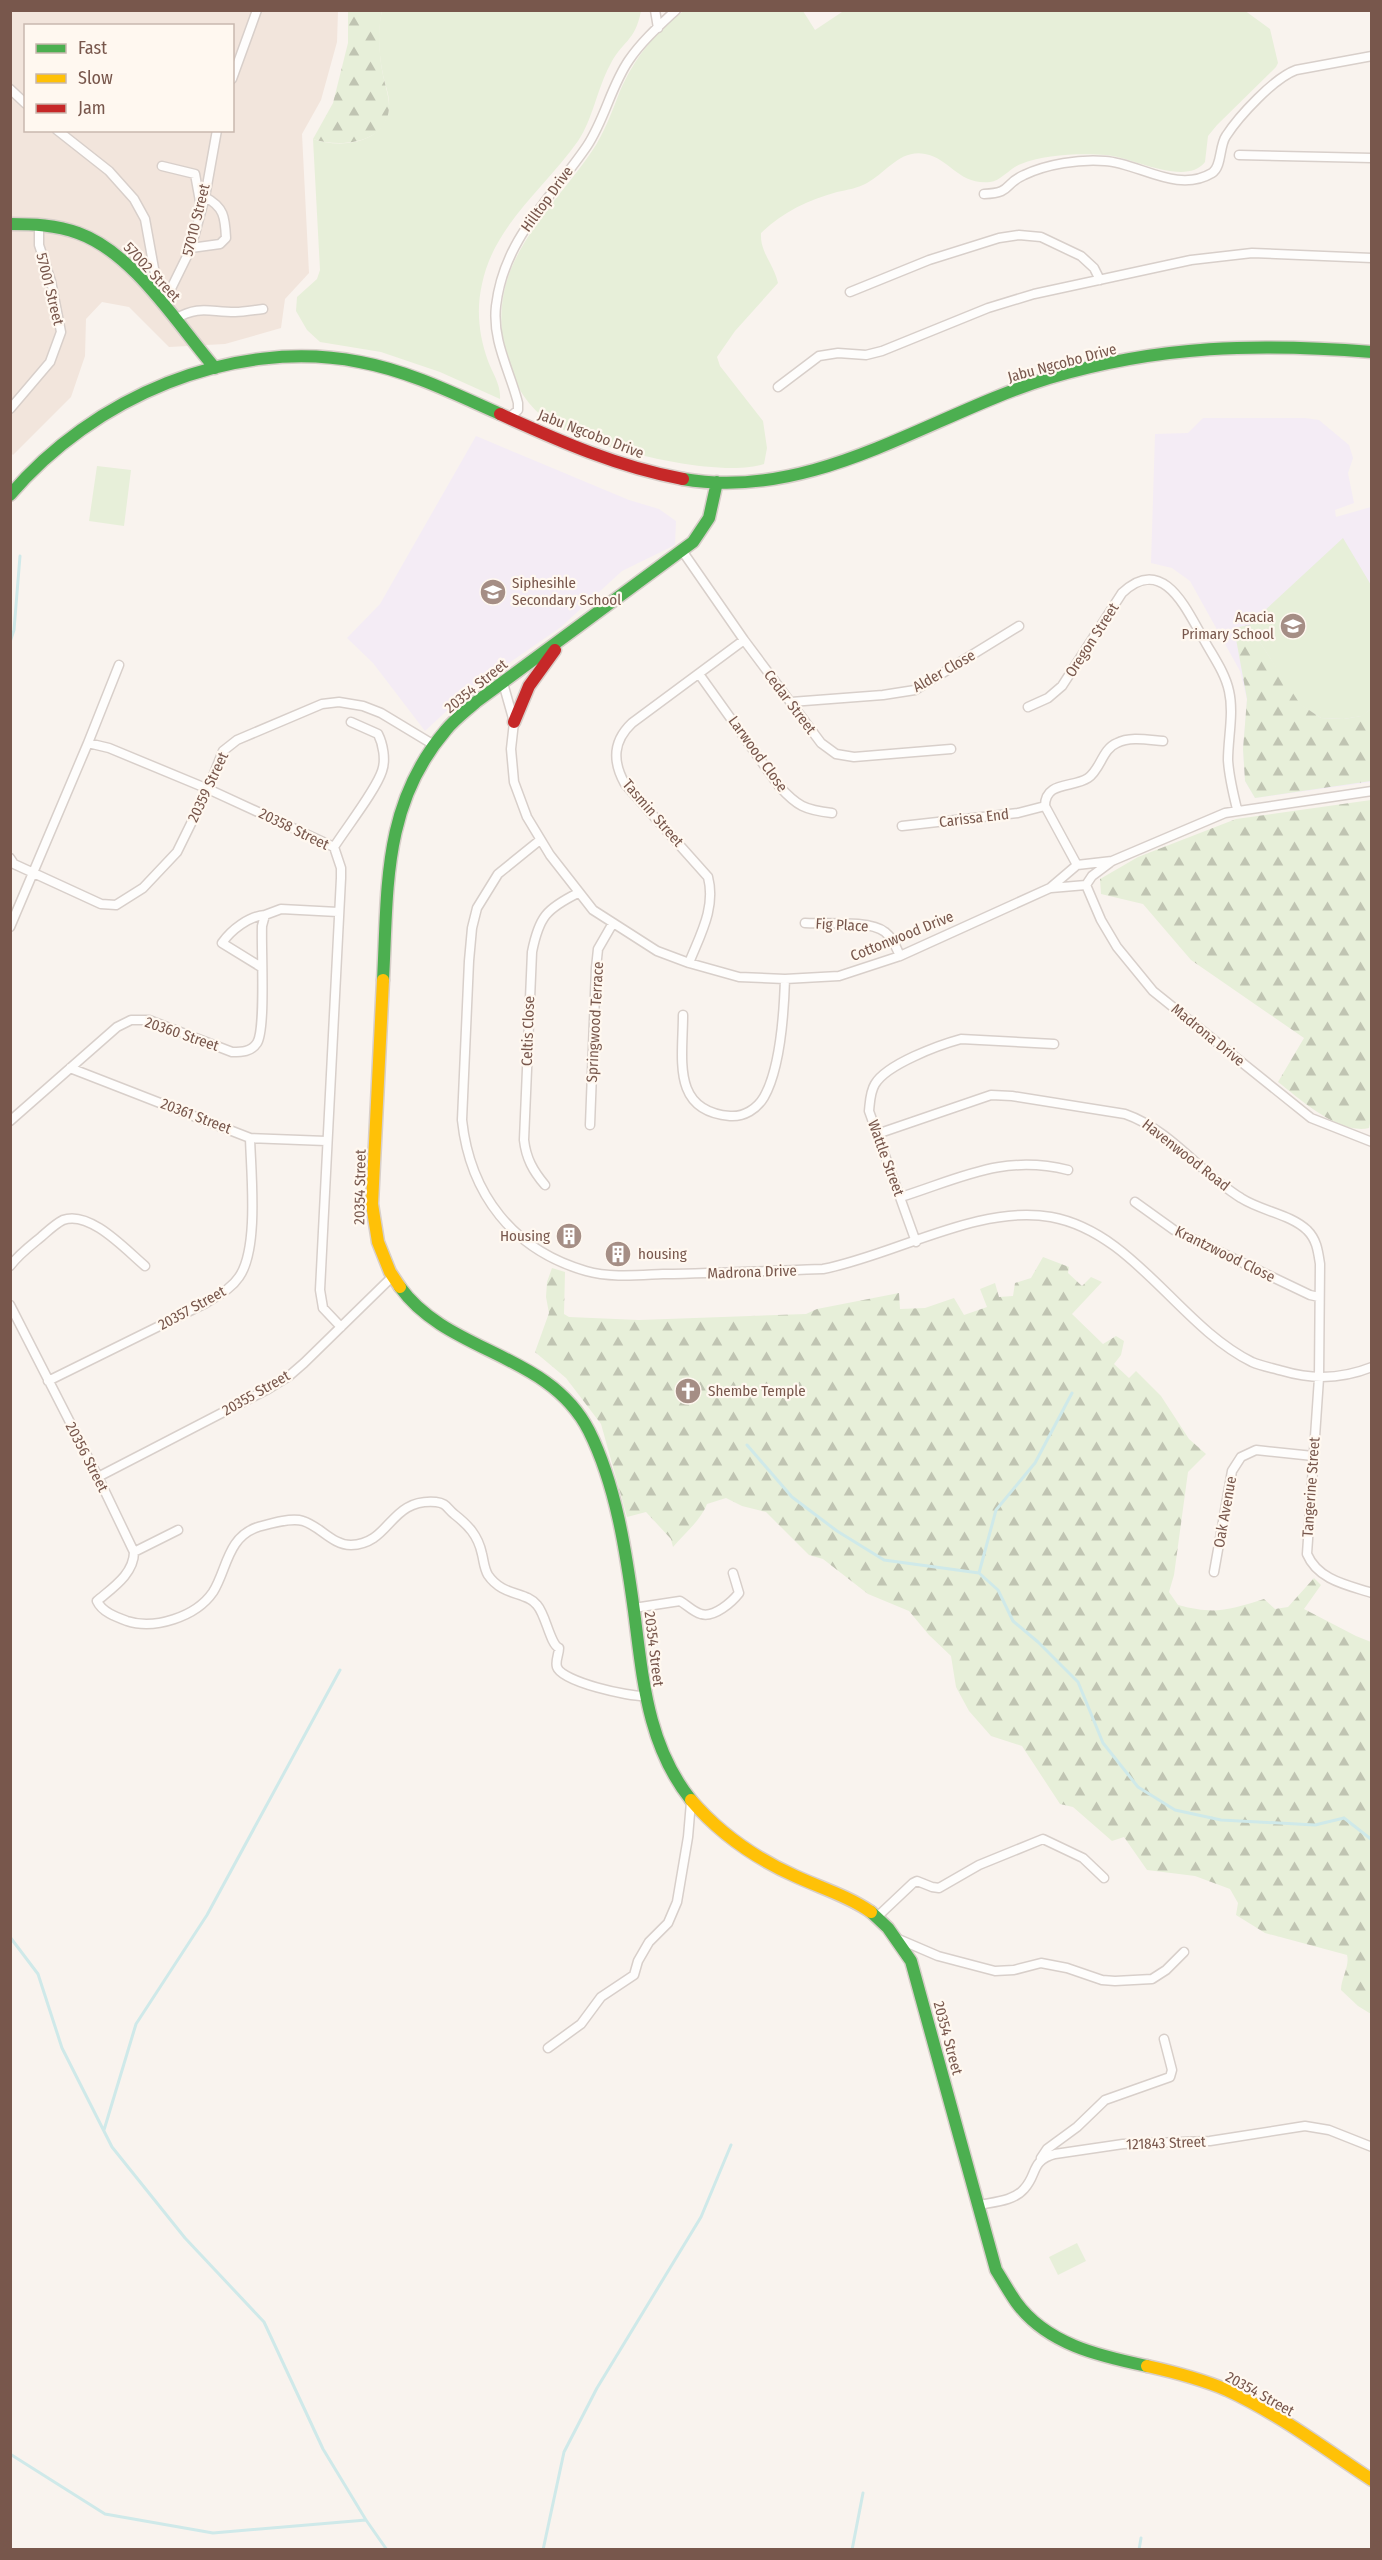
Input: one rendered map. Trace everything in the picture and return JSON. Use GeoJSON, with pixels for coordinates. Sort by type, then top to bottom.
{"type":"FeatureCollection","features":[{"type":"Feature","properties":{"kind":"street"},"geometry":{"type":"LineString","coordinates":[[234,73],[257,10]]}},
{"type":"Feature","properties":{"kind":"street"},"geometry":{"type":"LineString","coordinates":[[655,10],[658,28]]}},
{"type":"Feature","properties":{"kind":"street","name":"Hilltop Drive"},"geometry":{"type":"LineString","coordinates":[[509,418],[518,410],[518,403],[499,346],[495,323],[500,283],[508,262],[534,214],[587,146],[629,60],[676,10]]}},
{"type":"Feature","properties":{"kind":"street"},"geometry":{"type":"LineString","coordinates":[[984,194],[1003,192],[1018,178],[1037,170],[1083,160],[1119,163],[1176,180],[1198,178],[1210,174],[1218,166],[1225,136],[1258,99],[1286,75],[1296,70],[1371,56]]}},
{"type":"Feature","properties":{"kind":"street"},"geometry":{"type":"LineString","coordinates":[[10,89],[24,102]]}},
{"type":"Feature","properties":{"kind":"street"},"geometry":{"type":"LineString","coordinates":[[60,132],[116,177],[138,205],[145,219],[157,285],[153,292]]}},
{"type":"Feature","properties":{"kind":"street","name":"57010 Street"},"geometry":{"type":"LineString","coordinates":[[163,305],[191,248],[205,197],[217,132]]}},
{"type":"Feature","properties":{"kind":"street"},"geometry":{"type":"LineString","coordinates":[[1239,155],[1371,158]]}},
{"type":"Feature","properties":{"kind":"street"},"geometry":{"type":"LineString","coordinates":[[162,166],[196,175],[201,208]]}},
{"type":"Feature","properties":{"kind":"street"},"geometry":{"type":"LineString","coordinates":[[191,248],[220,244],[226,238],[222,211],[217,203],[205,197]]}},
{"type":"Feature","properties":{"kind":"street","name":"57002 Street"},"geometry":{"type":"LineString","coordinates":[[10,224],[39,224],[74,232],[105,245],[122,258],[153,292],[215,368]]}},
{"type":"Feature","properties":{"kind":"street","name":"57001 Street"},"geometry":{"type":"LineString","coordinates":[[10,409],[50,362],[61,332],[51,281],[39,245],[39,224]]}},
{"type":"Feature","properties":{"kind":"street"},"geometry":{"type":"LineString","coordinates":[[850,292],[929,260],[999,238],[1019,235],[1041,237],[1070,250],[1087,261],[1100,280]]}},
{"type":"Feature","properties":{"kind":"street"},"geometry":{"type":"LineString","coordinates":[[778,387],[819,356],[838,353],[866,355],[988,308],[1034,294],[1191,260],[1252,253],[1371,258]]}},
{"type":"Feature","properties":{"kind":"street"},"geometry":{"type":"LineString","coordinates":[[175,319],[188,312],[204,309],[235,312],[263,309]]}},
{"type":"Feature","properties":{"kind":"street","name":"Jabu Ngcobo Drive"},"geometry":{"type":"LineString","coordinates":[[10,495],[70,437],[100,417],[144,393],[235,363],[321,357],[379,367],[450,391],[623,465],[668,476],[717,482],[792,476],[829,467],[1020,388],[1072,372],[1137,358],[1198,349],[1254,346],[1371,352]]}},
{"type":"Feature","properties":{"kind":"street"},"geometry":{"type":"LineString","coordinates":[[514,722],[529,686],[567,635],[683,552],[701,533],[709,518],[717,482]]}},
{"type":"Feature","properties":{"kind":"street","name":"Cedar Street"},"geometry":{"type":"LineString","coordinates":[[683,552],[744,640],[821,743],[836,754],[854,757],[951,749]]}},
{"type":"Feature","properties":{"kind":"street","name":"Oregon Street"},"geometry":{"type":"LineString","coordinates":[[1028,707],[1048,698],[1062,686],[1122,593],[1143,581],[1161,583],[1178,595],[1225,677],[1230,693],[1230,779],[1237,809]]}},
{"type":"Feature","properties":{"kind":"street","name":"Alder Close"},"geometry":{"type":"LineString","coordinates":[[791,702],[883,695],[915,690],[1019,626]]}},
{"type":"Feature","properties":{"kind":"street","name":"20354 Street"},"geometry":{"type":"LineString","coordinates":[[567,635],[455,721],[434,745],[417,771],[399,813],[393,838],[389,873],[372,1204],[373,1232],[392,1277],[422,1312],[554,1385],[580,1414],[606,1478],[634,1608],[645,1696],[653,1729],[665,1759],[690,1802],[726,1837],[750,1854],[842,1896],[877,1917],[911,1961],[996,2270],[1005,2289],[1028,2318],[1045,2332],[1077,2348],[1173,2372],[1233,2393],[1254,2404],[1371,2480]]}},
{"type":"Feature","properties":{"kind":"street","name":"Tasmin Street"},"geometry":{"type":"LineString","coordinates":[[689,963],[711,904],[708,877],[625,784],[617,766],[618,741],[628,727],[744,640]]}},
{"type":"Feature","properties":{"kind":"street"},"geometry":{"type":"LineString","coordinates":[[10,927],[119,665]]}},
{"type":"Feature","properties":{"kind":"street","name":"Larwood Close"},"geometry":{"type":"LineString","coordinates":[[699,674],[779,786],[794,802],[811,811],[831,813]]}},
{"type":"Feature","properties":{"kind":"street","name":"Cottonwood Drive"},"geometry":{"type":"LineString","coordinates":[[503,683],[514,722],[512,749],[514,782],[527,817],[540,840],[593,910],[657,951],[689,963],[739,977],[785,979],[839,976],[900,956],[1050,888],[1078,867],[1112,861]]}},
{"type":"Feature","properties":{"kind":"street","name":"20359 Street"},"geometry":{"type":"LineString","coordinates":[[10,858],[15,864],[101,904],[117,905],[143,888],[177,852],[208,789],[217,763],[228,745],[322,704],[339,702],[363,706],[381,713],[434,745]]}},
{"type":"Feature","properties":{"kind":"street"},"geometry":{"type":"LineString","coordinates":[[334,846],[382,773],[383,749],[376,732],[351,722]]}},
{"type":"Feature","properties":{"kind":"street"},"geometry":{"type":"LineString","coordinates":[[1092,876],[1091,871],[1078,867],[1046,806],[1048,793],[1054,788],[1090,777],[1106,751],[1115,743],[1131,739],[1163,741]]}},
{"type":"Feature","properties":{"kind":"street","name":"20358 Street"},"geometry":{"type":"LineString","coordinates":[[88,742],[109,748],[208,789],[334,846],[341,868],[320,1290],[323,1308],[341,1327]]}},
{"type":"Feature","properties":{"kind":"street","name":"Cottonwood Drive"},"geometry":{"type":"LineString","coordinates":[[1050,888],[1082,885],[1112,861],[1180,830],[1237,809],[1371,791]]}},
{"type":"Feature","properties":{"kind":"street","name":"Carissa End"},"geometry":{"type":"LineString","coordinates":[[902,826],[1018,813],[1046,806]]}},
{"type":"Feature","properties":{"kind":"street","name":"Madrona Drive"},"geometry":{"type":"LineString","coordinates":[[540,840],[506,867],[486,891],[477,908],[472,928],[469,961],[462,1120],[465,1144],[474,1173],[484,1193],[514,1232],[534,1247],[554,1259],[588,1272],[621,1275],[823,1269],[852,1263],[1003,1215],[1031,1213],[1055,1217],[1083,1227],[1115,1246],[1229,1348],[1254,1363],[1319,1378],[1359,1372],[1371,1367]]}},
{"type":"Feature","properties":{"kind":"street","name":"Madrona Drive"},"geometry":{"type":"LineString","coordinates":[[1078,867],[1072,880],[1082,885],[1117,947],[1153,991],[1311,1118],[1371,1142]]}},
{"type":"Feature","properties":{"kind":"street","name":"Celtis Close"},"geometry":{"type":"LineString","coordinates":[[545,1185],[533,1171],[524,1140],[532,952],[536,930],[547,912],[554,905],[578,893]]}},
{"type":"Feature","properties":{"kind":"street"},"geometry":{"type":"LineString","coordinates":[[261,967],[222,943],[249,919],[281,909],[338,912]]}},
{"type":"Feature","properties":{"kind":"street","name":"20360 Street"},"geometry":{"type":"LineString","coordinates":[[10,1121],[117,1027],[138,1019],[149,1020],[232,1052],[251,1049],[259,1039],[262,1020],[262,926],[265,915]]}},
{"type":"Feature","properties":{"kind":"street","name":"Springwood Terrace"},"geometry":{"type":"LineString","coordinates":[[590,1125],[598,949],[613,923]]}},
{"type":"Feature","properties":{"kind":"street","name":"Fig Place"},"geometry":{"type":"LineString","coordinates":[[805,923],[866,925],[879,928],[890,936],[900,956]]}},
{"type":"Feature","properties":{"kind":"street"},"geometry":{"type":"LineString","coordinates":[[683,1015],[684,1076],[688,1096],[706,1111],[730,1116],[744,1114],[753,1110],[763,1099],[769,1087],[782,1025],[785,979]]}},
{"type":"Feature","properties":{"kind":"street","name":"Wattle Street"},"geometry":{"type":"LineString","coordinates":[[916,1242],[869,1111],[875,1084],[893,1068],[946,1043],[961,1039],[1054,1044]]}},
{"type":"Feature","properties":{"kind":"street","name":"20361 Street"},"geometry":{"type":"LineString","coordinates":[[70,1068],[250,1138],[326,1141]]}},
{"type":"Feature","properties":{"kind":"street","name":"Havenwood Road"},"geometry":{"type":"LineString","coordinates":[[877,1134],[991,1095],[1012,1096],[1125,1114],[1141,1119],[1240,1198],[1306,1230],[1318,1247],[1319,1378]]}},
{"type":"Feature","properties":{"kind":"street","name":"20357 Street"},"geometry":{"type":"LineString","coordinates":[[48,1381],[206,1303],[229,1288],[240,1276],[251,1247],[250,1138]]}},
{"type":"Feature","properties":{"kind":"street"},"geometry":{"type":"LineString","coordinates":[[901,1197],[999,1165],[1037,1164],[1068,1170]]}},
{"type":"Feature","properties":{"kind":"street","name":"Krantzwood Close"},"geometry":{"type":"LineString","coordinates":[[1135,1202],[1174,1230],[1310,1295],[1319,1297]]}},
{"type":"Feature","properties":{"kind":"street"},"geometry":{"type":"LineString","coordinates":[[10,1266],[23,1251],[56,1224],[64,1220],[80,1218],[104,1232],[145,1266]]}},
{"type":"Feature","properties":{"kind":"street","name":"20355 Street"},"geometry":{"type":"LineString","coordinates":[[98,1477],[289,1376],[392,1277]]}},
{"type":"Feature","properties":{"kind":"street","name":"20356 Street"},"geometry":{"type":"LineString","coordinates":[[10,1305],[134,1552]]}},
{"type":"Feature","properties":{"kind":"street","name":"Tangerine Street"},"geometry":{"type":"LineString","coordinates":[[1319,1378],[1307,1554],[1315,1568],[1323,1574],[1371,1593]]}},
{"type":"Feature","properties":{"kind":"street","name":"Oak Avenue"},"geometry":{"type":"LineString","coordinates":[[1214,1572],[1232,1471],[1241,1457],[1257,1450],[1313,1456]]}},
{"type":"Feature","properties":{"kind":"street"},"geometry":{"type":"LineString","coordinates":[[178,1530],[134,1552],[133,1562],[125,1576],[97,1602],[107,1612],[134,1623],[174,1620],[211,1595],[230,1550],[258,1527],[288,1521],[304,1521],[343,1544],[359,1544],[375,1538],[397,1513],[410,1504],[445,1503],[475,1534],[489,1577],[506,1593],[518,1594],[536,1603],[545,1616],[552,1642],[559,1648],[556,1664],[558,1670],[584,1683],[636,1697],[645,1696]]}},
{"type":"Feature","properties":{"kind":"street"},"geometry":{"type":"LineString","coordinates":[[634,1608],[680,1601],[699,1614],[709,1615],[727,1605],[739,1593],[733,1573]]}},
{"type":"Feature","properties":{"kind":"street"},"geometry":{"type":"LineString","coordinates":[[548,2048],[581,2024],[601,1997],[610,1989],[634,1975],[638,1961],[649,1941],[668,1923],[677,1902],[688,1837],[690,1802]]}},
{"type":"Feature","properties":{"kind":"street"},"geometry":{"type":"LineString","coordinates":[[877,1917],[917,1881],[939,1888],[979,1865],[1043,1839],[1083,1858],[1104,1878]]}},
{"type":"Feature","properties":{"kind":"street"},"geometry":{"type":"LineString","coordinates":[[895,1938],[938,1956],[995,1971],[1014,1970],[1041,1963],[1115,1982],[1152,1979],[1166,1970],[1184,1952]]}},
{"type":"Feature","properties":{"kind":"street"},"geometry":{"type":"LineString","coordinates":[[979,2205],[1009,2199],[1019,2194],[1025,2189],[1036,2165],[1047,2149],[1077,2127],[1105,2100],[1170,2077],[1172,2070],[1164,2039]]}},
{"type":"Feature","properties":{"kind":"street","name":"121843 Street"},"geometry":{"type":"LineString","coordinates":[[1040,2161],[1055,2154],[1123,2144],[1210,2141],[1305,2126],[1329,2130],[1371,2147]]}},
{"type":"Feature","properties":{"kind":"shaded area"},"geometry":{"type":"Polygon","coordinates":[[[11,11],[338,11],[337,42],[321,100],[302,134],[309,273],[285,299],[281,328],[225,344],[169,347],[129,307],[102,302],[86,319],[85,356],[71,397],[13,455],[11,453],[11,11]]]}},
{"type":"Feature","properties":{"kind":"shaded area","name":"Acacia Primary School"},"geometry":{"type":"Polygon","coordinates":[[[1203,418],[1319,420],[1349,445],[1353,458],[1348,473],[1354,503],[1335,510],[1336,517],[1371,507],[1371,782],[1255,798],[1245,781],[1243,749],[1247,700],[1240,671],[1190,581],[1172,568],[1151,563],[1155,434],[1188,433],[1203,418]]]}},
{"type":"Feature","properties":{"kind":"shaded area","name":"Siphesihle Secondary School"},"geometry":{"type":"Polygon","coordinates":[[[476,436],[629,500],[659,509],[676,521],[675,545],[622,571],[561,627],[467,692],[425,731],[373,663],[347,638],[380,604],[476,436]]]}},
{"type":"Feature","properties":{"kind":"green space"},"geometry":{"type":"Polygon","coordinates":[[[685,10],[803,11],[815,30],[845,10],[1244,10],[1270,29],[1278,63],[1208,136],[1205,162],[1196,169],[1185,172],[1158,169],[1106,155],[1063,155],[1030,161],[1017,166],[994,181],[979,182],[962,176],[934,157],[916,153],[901,158],[864,185],[816,199],[778,219],[761,233],[761,240],[778,283],[735,331],[717,357],[720,366],[763,421],[767,448],[764,464],[734,468],[696,466],[608,447],[576,436],[548,421],[532,406],[519,388],[510,368],[501,324],[502,302],[507,280],[523,244],[596,145],[620,91],[639,57],[655,36],[685,10]]]}},
{"type":"Feature","properties":{"kind":"green space"},"geometry":{"type":"Polygon","coordinates":[[[348,11],[382,11],[380,48],[389,102],[387,119],[372,136],[348,143],[324,142],[313,139],[333,103],[348,43],[348,11]]]}},
{"type":"Feature","properties":{"kind":"green space"},"geometry":{"type":"Polygon","coordinates":[[[382,11],[641,11],[632,35],[615,57],[606,74],[588,123],[578,141],[509,225],[488,263],[480,294],[479,323],[485,352],[498,384],[500,399],[440,372],[381,352],[320,342],[307,330],[296,311],[297,297],[317,279],[320,270],[313,139],[336,143],[360,140],[380,129],[386,119],[389,99],[379,43],[382,11]]]}},
{"type":"Feature","properties":{"kind":"green space"},"geometry":{"type":"Polygon","coordinates":[[[97,466],[131,470],[124,526],[89,521],[97,466]]]}},
{"type":"Feature","properties":{"kind":"green space"},"geometry":{"type":"Polygon","coordinates":[[[1343,538],[1371,585],[1371,709],[1362,716],[1344,719],[1321,718],[1299,704],[1249,625],[1343,538]]]}},
{"type":"Feature","properties":{"kind":"green space"},"geometry":{"type":"Polygon","coordinates":[[[1249,625],[1300,704],[1321,718],[1344,719],[1361,716],[1371,709],[1371,781],[1255,798],[1245,781],[1243,749],[1247,699],[1234,628],[1249,625]]]}},
{"type":"Feature","properties":{"kind":"green space"},"geometry":{"type":"Polygon","coordinates":[[[1371,800],[1372,1113],[1369,1128],[1357,1129],[1320,1114],[1278,1082],[1304,1038],[1191,960],[1143,904],[1101,894],[1100,879],[1138,857],[1236,819],[1371,800]]]}},
{"type":"Feature","properties":{"kind":"green space"},"geometry":{"type":"Polygon","coordinates":[[[1043,1257],[1069,1267],[1068,1273],[1082,1286],[1091,1277],[1102,1282],[1072,1314],[1103,1344],[1116,1336],[1124,1341],[1121,1355],[1114,1364],[1129,1378],[1136,1371],[1161,1396],[1189,1439],[1206,1454],[1188,1472],[1174,1575],[1169,1592],[1178,1605],[1202,1610],[1222,1610],[1264,1599],[1275,1609],[1288,1607],[1314,1578],[1321,1585],[1304,1609],[1371,1642],[1371,2014],[1358,2006],[1341,1990],[1347,1955],[1265,1933],[1236,1915],[1238,1903],[1230,1889],[1195,1876],[1147,1870],[1124,1837],[1112,1841],[1073,1807],[1060,1804],[1022,1746],[991,1736],[969,1711],[956,1687],[951,1656],[909,1611],[868,1594],[823,1559],[809,1555],[766,1512],[742,1506],[726,1498],[707,1504],[697,1521],[673,1547],[671,1539],[646,1512],[627,1517],[601,1424],[566,1378],[535,1352],[549,1313],[546,1297],[547,1282],[552,1268],[565,1272],[564,1314],[569,1317],[639,1320],[806,1314],[817,1309],[899,1293],[900,1309],[925,1308],[954,1298],[964,1315],[987,1307],[980,1289],[995,1283],[999,1297],[1013,1296],[1015,1283],[1031,1278],[1043,1257]]]}},
{"type":"Feature","properties":{"kind":"green space"},"geometry":{"type":"Polygon","coordinates":[[[1077,2243],[1086,2261],[1058,2275],[1049,2257],[1077,2243]]]}},
{"type":"Feature","properties":{"kind":"waterway"},"geometry":{"type":"LineString","coordinates":[[10,642],[14,630],[20,556]]}},
{"type":"Feature","properties":{"kind":"waterway"},"geometry":{"type":"LineString","coordinates":[[979,1573],[996,1510],[1035,1463],[1072,1393]]}},
{"type":"Feature","properties":{"kind":"waterway"},"geometry":{"type":"LineString","coordinates":[[747,1445],[792,1497],[837,1531],[884,1560],[979,1573],[998,1590],[1013,1621],[1078,1682],[1103,1743],[1138,1787],[1175,1810],[1221,1820],[1315,1825],[1344,1818],[1372,1840]]}},
{"type":"Feature","properties":{"kind":"waterway"},"geometry":{"type":"LineString","coordinates":[[104,2130],[136,2024],[207,1915],[340,1670]]}},
{"type":"Feature","properties":{"kind":"waterway"},"geometry":{"type":"LineString","coordinates":[[10,1937],[38,1974],[62,2048],[112,2147],[185,2238],[264,2322],[323,2449],[387,2550]]}},
{"type":"Feature","properties":{"kind":"waterway"},"geometry":{"type":"LineString","coordinates":[[543,2550],[564,2452],[597,2388],[701,2217],[731,2145]]}},
{"type":"Feature","properties":{"kind":"waterway"},"geometry":{"type":"LineString","coordinates":[[10,2454],[105,2514],[213,2533],[366,2520]]}},
{"type":"Feature","properties":{"kind":"waterway"},"geometry":{"type":"LineString","coordinates":[[852,2550],[863,2493]]}},
{"type":"Feature","properties":{"kind":"waterway"},"geometry":{"type":"LineString","coordinates":[[1139,2550],[1141,2538]]}},
{"type":"Feature","properties":{"kind":"traffic: fast"},"geometry":{"type":"LineString","coordinates":[[10,224],[61,228],[78,233],[118,256],[153,292],[215,368]]}},
{"type":"Feature","properties":{"kind":"traffic: fast"},"geometry":{"type":"LineString","coordinates":[[683,479],[731,483],[779,478],[825,467],[1049,378],[1130,359],[1209,349],[1289,348],[1372,352]]}},
{"type":"Feature","properties":{"kind":"traffic: fast"},"geometry":{"type":"LineString","coordinates":[[10,495],[43,460],[81,430],[123,404],[168,383],[215,368],[263,359],[312,357],[378,366],[432,384],[500,414]]}},
{"type":"Feature","properties":{"kind":"traffic: fast"},"geometry":{"type":"LineString","coordinates":[[383,980],[388,880],[392,849],[399,818],[410,788],[425,759],[449,726],[476,702],[693,542],[709,518],[717,482]]}},
{"type":"Feature","properties":{"kind":"traffic: fast"},"geometry":{"type":"LineString","coordinates":[[400,1287],[420,1309],[444,1327],[524,1368],[549,1385],[571,1405],[589,1431],[606,1474],[619,1519],[649,1710],[665,1757],[676,1779],[691,1800]]}},
{"type":"Feature","properties":{"kind":"traffic: fast"},"geometry":{"type":"LineString","coordinates":[[871,1912],[888,1928],[911,1961],[996,2270],[1016,2302],[1042,2328],[1075,2346],[1110,2358],[1147,2366]]}},
{"type":"Feature","properties":{"kind":"traffic: slow"},"geometry":{"type":"LineString","coordinates":[[383,980],[372,1204],[378,1242],[390,1272],[400,1287]]}},
{"type":"Feature","properties":{"kind":"traffic: slow"},"geometry":{"type":"LineString","coordinates":[[691,1800],[714,1824],[752,1853],[780,1869],[844,1897],[871,1912]]}},
{"type":"Feature","properties":{"kind":"traffic: slow"},"geometry":{"type":"LineString","coordinates":[[1147,2366],[1207,2382],[1246,2399],[1301,2432],[1372,2480]]}},
{"type":"Feature","properties":{"kind":"traffic: jam"},"geometry":{"type":"LineString","coordinates":[[500,414],[612,460],[683,479]]}},
{"type":"Feature","properties":{"kind":"traffic: jam"},"geometry":{"type":"LineString","coordinates":[[514,722],[529,686],[555,650]]}},
{"type":"Feature","properties":{"kind":"place","name":"Siphesihle Secondary School"},"geometry":{"type":"Point","coordinates":[493,592]}},
{"type":"Feature","properties":{"kind":"place","name":"Acacia Primary School"},"geometry":{"type":"Point","coordinates":[1293,626]}},
{"type":"Feature","properties":{"kind":"place","name":"Housing"},"geometry":{"type":"Point","coordinates":[569,1236]}},
{"type":"Feature","properties":{"kind":"place","name":"housing"},"geometry":{"type":"Point","coordinates":[618,1254]}},
{"type":"Feature","properties":{"kind":"place","name":"Shembe Temple"},"geometry":{"type":"Point","coordinates":[688,1391]}}]}
